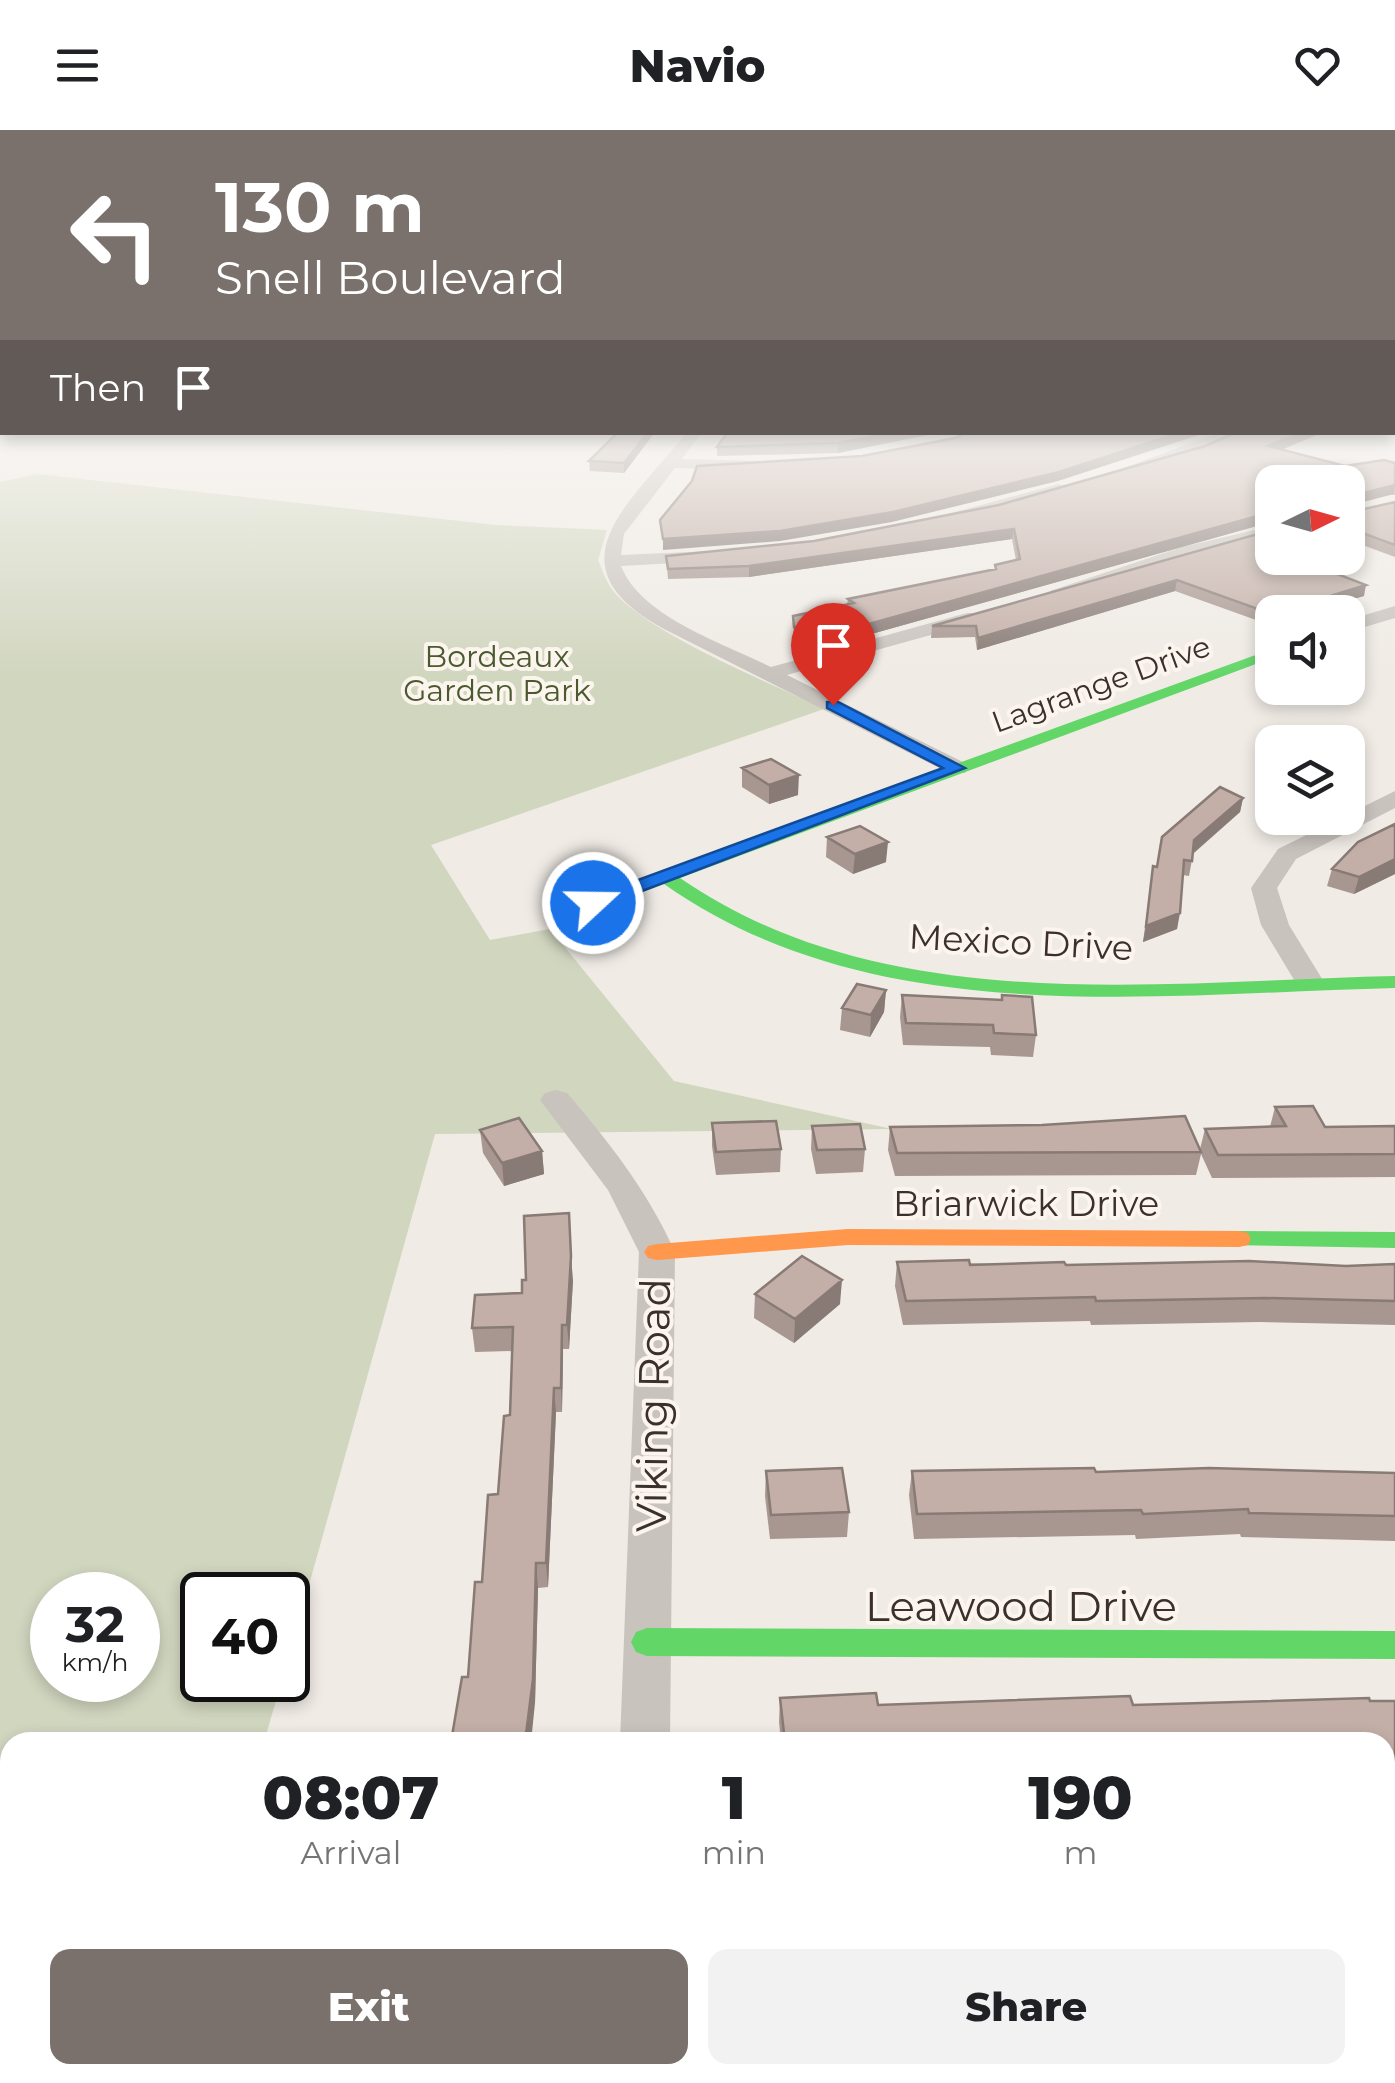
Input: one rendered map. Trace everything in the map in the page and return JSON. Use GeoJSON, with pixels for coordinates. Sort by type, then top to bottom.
{"type":"FeatureCollection","features":[{"type":"Feature","properties":{"kind":"street"},"geometry":{"type":"LineString","coordinates":[[647,494],[616,534],[611,560],[622,587],[646,611],[956,768]]}},
{"type":"Feature","properties":{"kind":"street"},"geometry":{"type":"LineString","coordinates":[[927,521],[1039,494]]}},
{"type":"Feature","properties":{"kind":"street"},"geometry":{"type":"LineString","coordinates":[[1045,596],[1188,552],[1255,536]]}},
{"type":"Feature","properties":{"kind":"street"},"geometry":{"type":"LineString","coordinates":[[611,560],[739,554]]}},
{"type":"Feature","properties":{"kind":"street"},"geometry":{"type":"LineString","coordinates":[[1365,621],[1395,612]]}},
{"type":"Feature","properties":{"kind":"street"},"geometry":{"type":"LineString","coordinates":[[771,674],[988,613]]}},
{"type":"Feature","properties":{"kind":"street","name":"Lagrange Drive"},"geometry":{"type":"LineString","coordinates":[[557,917],[1255,659]]}},
{"type":"Feature","properties":{"kind":"street"},"geometry":{"type":"LineString","coordinates":[[1309,982],[1275,925],[1264,888],[1287,854],[1395,798]]}},
{"type":"Feature","properties":{"kind":"street","name":"Mexico Drive"},"geometry":{"type":"LineString","coordinates":[[665,876],[701,902],[792,946],[940,978],[1081,986],[1395,982]]}},
{"type":"Feature","properties":{"kind":"street","name":"Viking Road"},"geometry":{"type":"LineString","coordinates":[[556,1100],[616,1172],[639,1207],[656,1252],[645,1732]]}},
{"type":"Feature","properties":{"kind":"street","name":"Briarwick Drive"},"geometry":{"type":"LineString","coordinates":[[656,1252],[848,1236],[1395,1240]]}},
{"type":"Feature","properties":{"kind":"street","name":"Leawood Drive"},"geometry":{"type":"LineString","coordinates":[[647,1642],[1395,1645]]}},
{"type":"Feature","properties":{"kind":"green space","name":"Bordeaux Garden Park"},"geometry":{"type":"Polygon","coordinates":[[[0,494],[218,494],[496,525],[607,530],[598,560],[611,588],[627,605],[678,639],[824,709],[431,845],[490,940],[550,929],[674,1081],[892,1129],[435,1134],[310,1581],[310,1572],[180,1572],[180,1702],[276,1702],[267,1732],[0,1732],[0,494]]]}},
{"type":"Feature","properties":{"kind":"building"},"geometry":{"type":"Polygon","coordinates":[[[681,494],[967,494],[893,512],[780,531],[663,539],[660,520],[681,494]]]}},
{"type":"Feature","properties":{"kind":"building"},"geometry":{"type":"Polygon","coordinates":[[[1037,494],[1255,494],[1255,517],[858,627],[794,627],[793,616],[854,603],[848,599],[996,569],[995,565],[1020,559],[1014,529],[749,566],[668,569],[666,556],[814,541],[1037,494]]]}},
{"type":"Feature","properties":{"kind":"building"},"geometry":{"type":"Polygon","coordinates":[[[1395,502],[1395,545],[1365,534],[1365,509],[1395,502]]]}},
{"type":"Feature","properties":{"kind":"building"},"geometry":{"type":"Polygon","coordinates":[[[1255,535],[1255,575],[1340,575],[1366,585],[1334,595],[1255,595],[1255,608],[1177,580],[978,638],[976,626],[932,626],[1255,535]]]}},
{"type":"Feature","properties":{"kind":"building"},"geometry":{"type":"Polygon","coordinates":[[[771,759],[799,775],[769,785],[742,768],[771,759]]]}},
{"type":"Feature","properties":{"kind":"building"},"geometry":{"type":"Polygon","coordinates":[[[1220,787],[1243,798],[1194,840],[1192,861],[1184,860],[1180,913],[1146,926],[1153,866],[1157,867],[1162,837],[1220,787]]]}},
{"type":"Feature","properties":{"kind":"building"},"geometry":{"type":"Polygon","coordinates":[[[1395,824],[1395,859],[1359,877],[1332,869],[1358,842],[1395,824]]]}},
{"type":"Feature","properties":{"kind":"building"},"geometry":{"type":"Polygon","coordinates":[[[860,826],[888,842],[855,854],[827,837],[860,826]]]}},
{"type":"Feature","properties":{"kind":"building"},"geometry":{"type":"Polygon","coordinates":[[[857,984],[886,990],[871,1015],[842,1008],[857,984]]]}},
{"type":"Feature","properties":{"kind":"building"},"geometry":{"type":"Polygon","coordinates":[[[902,995],[1002,1000],[1002,995],[1032,997],[1036,1035],[994,1033],[993,1025],[906,1023],[902,995]]]}},
{"type":"Feature","properties":{"kind":"building"},"geometry":{"type":"Polygon","coordinates":[[[1313,1106],[1325,1127],[1395,1126],[1395,1154],[1218,1155],[1205,1129],[1286,1126],[1275,1107],[1313,1106]]]}},
{"type":"Feature","properties":{"kind":"building"},"geometry":{"type":"Polygon","coordinates":[[[1185,1116],[1201,1152],[897,1153],[890,1127],[1042,1125],[1185,1116]]]}},
{"type":"Feature","properties":{"kind":"building"},"geometry":{"type":"Polygon","coordinates":[[[519,1118],[542,1151],[502,1163],[480,1130],[519,1118]]]}},
{"type":"Feature","properties":{"kind":"building"},"geometry":{"type":"Polygon","coordinates":[[[776,1121],[781,1149],[716,1152],[712,1123],[776,1121]]]}},
{"type":"Feature","properties":{"kind":"building"},"geometry":{"type":"Polygon","coordinates":[[[860,1124],[865,1149],[817,1150],[812,1126],[860,1124]]]}},
{"type":"Feature","properties":{"kind":"building"},"geometry":{"type":"Polygon","coordinates":[[[569,1213],[571,1256],[567,1325],[562,1325],[561,1388],[554,1388],[546,1563],[536,1563],[533,1679],[526,1732],[453,1732],[462,1677],[468,1677],[475,1582],[482,1582],[488,1495],[498,1494],[504,1416],[510,1415],[513,1327],[472,1328],[475,1295],[522,1293],[522,1280],[526,1280],[524,1216],[569,1213]]]}},
{"type":"Feature","properties":{"kind":"building"},"geometry":{"type":"Polygon","coordinates":[[[802,1256],[842,1280],[795,1319],[755,1294],[802,1256]]]}},
{"type":"Feature","properties":{"kind":"building"},"geometry":{"type":"Polygon","coordinates":[[[969,1260],[970,1265],[1249,1261],[1346,1266],[1395,1264],[1395,1301],[1096,1301],[1095,1297],[906,1301],[897,1262],[969,1260]]]}},
{"type":"Feature","properties":{"kind":"building"},"geometry":{"type":"Polygon","coordinates":[[[842,1468],[849,1512],[771,1515],[766,1471],[842,1468]]]}},
{"type":"Feature","properties":{"kind":"building"},"geometry":{"type":"Polygon","coordinates":[[[1094,1468],[1096,1472],[1209,1468],[1395,1473],[1395,1516],[1249,1513],[1248,1509],[1143,1514],[1141,1510],[917,1514],[912,1471],[1094,1468]]]}},
{"type":"Feature","properties":{"kind":"building"},"geometry":{"type":"Polygon","coordinates":[[[876,1693],[878,1705],[1130,1696],[1133,1705],[1369,1698],[1395,1701],[1395,1732],[784,1732],[780,1698],[876,1693]]]}},
{"type":"Feature","properties":{"kind":"traffic: fast"},"geometry":{"type":"LineString","coordinates":[[557,917],[1255,659]]}},
{"type":"Feature","properties":{"kind":"traffic: fast"},"geometry":{"type":"LineString","coordinates":[[665,876],[719,911],[777,940],[849,963],[925,978],[1082,989],[1395,982]]}},
{"type":"Feature","properties":{"kind":"traffic: fast"},"geometry":{"type":"LineString","coordinates":[[1239,1239],[1395,1240]]}},
{"type":"Feature","properties":{"kind":"traffic: fast"},"geometry":{"type":"LineString","coordinates":[[647,1642],[1395,1645]]}},
{"type":"Feature","properties":{"kind":"traffic: slow"},"geometry":{"type":"LineString","coordinates":[[657,1252],[848,1237],[1239,1239]]}},
{"type":"Feature","properties":{"kind":"route"},"geometry":{"type":"LineString","coordinates":[[593,903],[956,768],[833,705]]}}]}
